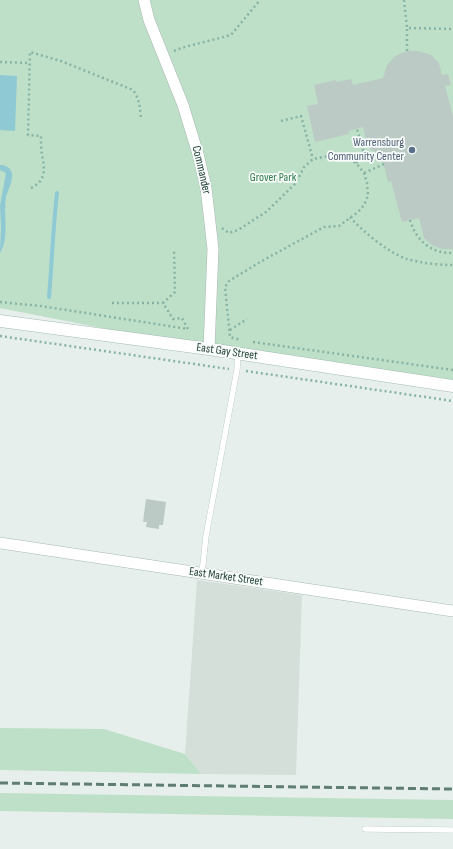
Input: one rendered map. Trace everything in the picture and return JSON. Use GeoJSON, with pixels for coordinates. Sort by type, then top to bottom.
{"type":"FeatureCollection","features":[{"type":"Feature","properties":{"kind":"main road","name":"East Gay Street"},"geometry":{"type":"LineString","coordinates":[[0,321],[238,353],[453,386]]}},
{"type":"Feature","properties":{"kind":"street","name":"Commander"},"geometry":{"type":"LineString","coordinates":[[144,0],[149,20],[183,105],[198,154],[206,188],[213,250],[209,349]]}},
{"type":"Feature","properties":{"kind":"street","name":"East Market Street"},"geometry":{"type":"LineString","coordinates":[[0,543],[453,611]]}},
{"type":"Feature","properties":{"kind":"lane"},"geometry":{"type":"LineString","coordinates":[[202,573],[206,536],[237,370],[238,353]]}},
{"type":"Feature","properties":{"kind":"lane"},"geometry":{"type":"LineString","coordinates":[[365,829],[453,830]]}},
{"type":"Feature","properties":{"kind":"path"},"geometry":{"type":"LineString","coordinates":[[176,58],[173,52],[181,48],[231,35],[260,0]]}},
{"type":"Feature","properties":{"kind":"path"},"geometry":{"type":"LineString","coordinates":[[404,0],[407,51]]}},
{"type":"Feature","properties":{"kind":"path"},"geometry":{"type":"LineString","coordinates":[[406,28],[453,29]]}},
{"type":"Feature","properties":{"kind":"path"},"geometry":{"type":"LineString","coordinates":[[31,188],[38,184],[43,176],[45,165],[42,154],[41,136],[28,135],[30,52],[61,61],[133,90],[137,95],[141,118]]}},
{"type":"Feature","properties":{"kind":"path"},"geometry":{"type":"LineString","coordinates":[[0,62],[29,63]]}},
{"type":"Feature","properties":{"kind":"path"},"geometry":{"type":"LineString","coordinates":[[281,121],[301,116],[313,159]]}},
{"type":"Feature","properties":{"kind":"path"},"geometry":{"type":"LineString","coordinates":[[356,163],[364,152],[357,129]]}},
{"type":"Feature","properties":{"kind":"path"},"geometry":{"type":"LineString","coordinates":[[220,221],[221,228],[229,233],[238,230],[266,212],[296,183],[304,167],[313,159],[335,156],[346,158],[356,163],[364,173],[367,183],[368,196],[364,205],[339,226],[324,227],[229,281],[225,287],[230,337],[239,340],[453,370]]}},
{"type":"Feature","properties":{"kind":"path"},"geometry":{"type":"LineString","coordinates":[[364,173],[384,164]]}},
{"type":"Feature","properties":{"kind":"path"},"geometry":{"type":"LineString","coordinates":[[350,217],[360,229],[384,246],[406,258],[441,265],[453,265]]}},
{"type":"Feature","properties":{"kind":"path"},"geometry":{"type":"LineString","coordinates":[[410,220],[416,233],[431,249],[443,253],[453,253]]}},
{"type":"Feature","properties":{"kind":"path"},"geometry":{"type":"LineString","coordinates":[[112,303],[163,303],[175,292],[174,249]]}},
{"type":"Feature","properties":{"kind":"path"},"geometry":{"type":"LineString","coordinates":[[0,302],[41,306],[188,329],[182,318],[173,319],[163,303]]}},
{"type":"Feature","properties":{"kind":"path"},"geometry":{"type":"LineString","coordinates":[[230,330],[247,319]]}},
{"type":"Feature","properties":{"kind":"shaded area"},"geometry":{"type":"Polygon","coordinates":[[[197,580],[302,595],[296,775],[201,774],[185,754],[197,580]]]}},
{"type":"Feature","properties":{"kind":"green space","name":"Grover Park"},"geometry":{"type":"Polygon","coordinates":[[[0,0],[453,0],[453,386],[209,349],[0,308],[0,0]]]}},
{"type":"Feature","properties":{"kind":"green space"},"geometry":{"type":"Polygon","coordinates":[[[0,728],[104,729],[185,754],[201,774],[0,770],[0,728]]]}},
{"type":"Feature","properties":{"kind":"green space"},"geometry":{"type":"Polygon","coordinates":[[[0,793],[453,800],[453,819],[0,811],[0,793]]]}},
{"type":"Feature","properties":{"kind":"water"},"geometry":{"type":"Polygon","coordinates":[[[0,75],[17,76],[15,131],[0,130],[0,75]]]}},
{"type":"Feature","properties":{"kind":"water"},"geometry":{"type":"Polygon","coordinates":[[[0,165],[9,168],[12,176],[5,204],[5,240],[0,253],[0,206],[6,173],[0,170],[0,165]]]}},
{"type":"Feature","properties":{"kind":"building","name":"Warrensburg Community Center"},"geometry":{"type":"Polygon","coordinates":[[[407,51],[419,51],[431,55],[439,63],[442,75],[448,74],[451,85],[445,86],[453,116],[453,249],[442,249],[432,245],[424,238],[419,218],[402,222],[391,181],[388,182],[381,153],[377,153],[368,147],[363,127],[349,131],[349,134],[315,142],[307,106],[318,104],[314,85],[336,80],[336,82],[351,79],[353,85],[383,78],[387,65],[395,56],[407,51]]]}},
{"type":"Feature","properties":{"kind":"building"},"geometry":{"type":"Polygon","coordinates":[[[146,499],[166,502],[163,525],[159,525],[159,529],[146,527],[147,522],[143,522],[146,499]]]}},
{"type":"Feature","properties":{"kind":"waterway"},"geometry":{"type":"LineString","coordinates":[[49,297],[57,193]]}},
{"type":"Feature","properties":{"kind":"railway"},"geometry":{"type":"LineString","coordinates":[[0,783],[453,789]]}},
{"type":"Feature","properties":{"kind":"place","name":"Warrensburg Community Center"},"geometry":{"type":"Point","coordinates":[412,150]}}]}
